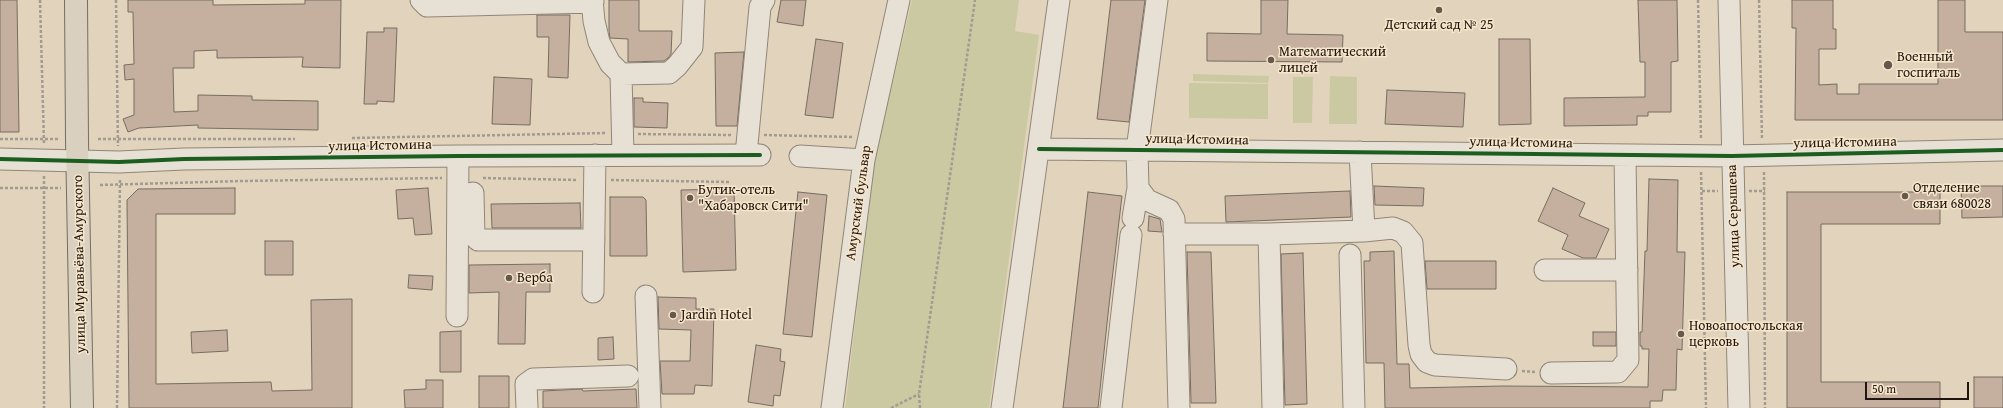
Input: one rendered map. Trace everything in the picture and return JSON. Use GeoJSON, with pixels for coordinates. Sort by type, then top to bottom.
{"type":"FeatureCollection","features":[{"type":"Feature","properties":{"kind":"main road","name":"улица Муравьёва-Амурского"},"geometry":{"type":"LineString","coordinates":[[76,0],[82,408]]}},
{"type":"Feature","properties":{"kind":"street"},"geometry":{"type":"LineString","coordinates":[[421,0],[427,6],[592,1],[594,21],[599,42],[610,63],[621,74],[623,155]]}},
{"type":"Feature","properties":{"kind":"street"},"geometry":{"type":"LineString","coordinates":[[621,74],[669,73],[677,66],[692,47],[694,0]]}},
{"type":"Feature","properties":{"kind":"street"},"geometry":{"type":"LineString","coordinates":[[751,148],[760,7],[764,0]]}},
{"type":"Feature","properties":{"kind":"street","name":"Амурский бульвар"},"geometry":{"type":"LineString","coordinates":[[832,408],[864,160],[899,0]]}},
{"type":"Feature","properties":{"kind":"street"},"geometry":{"type":"LineString","coordinates":[[1002,408],[1059,0]]}},
{"type":"Feature","properties":{"kind":"street"},"geometry":{"type":"LineString","coordinates":[[1111,408],[1132,227],[1138,188],[1137,150],[1157,0]]}},
{"type":"Feature","properties":{"kind":"street","name":"улица Серышева"},"geometry":{"type":"LineString","coordinates":[[1729,0],[1739,408]]}},
{"type":"Feature","properties":{"kind":"street","name":"улица Истомина"},"geometry":{"type":"LineString","coordinates":[[0,159],[119,162],[184,159],[595,156],[751,148]]}},
{"type":"Feature","properties":{"kind":"street","name":"улица Истомина"},"geometry":{"type":"LineString","coordinates":[[1039,149],[1701,156],[1763,156],[2003,150]]}},
{"type":"Feature","properties":{"kind":"street"},"geometry":{"type":"LineString","coordinates":[[1360,152],[1364,231]]}},
{"type":"Feature","properties":{"kind":"street"},"geometry":{"type":"LineString","coordinates":[[1551,373],[1618,372],[1628,360],[1625,155]]}},
{"type":"Feature","properties":{"kind":"street"},"geometry":{"type":"LineString","coordinates":[[457,316],[458,156]]}},
{"type":"Feature","properties":{"kind":"street"},"geometry":{"type":"LineString","coordinates":[[593,292],[595,156]]}},
{"type":"Feature","properties":{"kind":"street"},"geometry":{"type":"LineString","coordinates":[[800,156],[864,160]]}},
{"type":"Feature","properties":{"kind":"street"},"geometry":{"type":"LineString","coordinates":[[1138,188],[1147,200],[1169,210],[1174,219],[1179,408]]}},
{"type":"Feature","properties":{"kind":"street"},"geometry":{"type":"LineString","coordinates":[[473,193],[474,236],[478,240],[594,240]]}},
{"type":"Feature","properties":{"kind":"street"},"geometry":{"type":"LineString","coordinates":[[1174,234],[1269,234],[1364,231],[1393,228],[1408,236],[1412,243],[1419,345],[1421,354],[1427,362],[1434,365],[1506,369]]}},
{"type":"Feature","properties":{"kind":"street"},"geometry":{"type":"LineString","coordinates":[[1269,234],[1273,408]]}},
{"type":"Feature","properties":{"kind":"street"},"geometry":{"type":"LineString","coordinates":[[1350,255],[1354,408]]}},
{"type":"Feature","properties":{"kind":"street"},"geometry":{"type":"LineString","coordinates":[[1545,270],[1627,270]]}},
{"type":"Feature","properties":{"kind":"street"},"geometry":{"type":"LineString","coordinates":[[646,296],[650,408]]}},
{"type":"Feature","properties":{"kind":"street"},"geometry":{"type":"LineString","coordinates":[[527,408],[526,384],[532,379],[628,376]]}},
{"type":"Feature","properties":{"kind":"path"},"geometry":{"type":"LineString","coordinates":[[40,0],[44,139],[44,408]]}},
{"type":"Feature","properties":{"kind":"path"},"geometry":{"type":"LineString","coordinates":[[116,0],[118,152]]}},
{"type":"Feature","properties":{"kind":"path"},"geometry":{"type":"LineString","coordinates":[[920,408],[919,394],[975,0]]}},
{"type":"Feature","properties":{"kind":"path"},"geometry":{"type":"LineString","coordinates":[[1698,0],[1706,408]]}},
{"type":"Feature","properties":{"kind":"path"},"geometry":{"type":"LineString","coordinates":[[1759,0],[1763,156],[1765,408]]}},
{"type":"Feature","properties":{"kind":"path"},"geometry":{"type":"LineString","coordinates":[[347,138],[565,133],[622,134],[751,148],[853,137]]}},
{"type":"Feature","properties":{"kind":"path"},"geometry":{"type":"LineString","coordinates":[[0,139],[60,139]]}},
{"type":"Feature","properties":{"kind":"path"},"geometry":{"type":"LineString","coordinates":[[98,139],[300,139]]}},
{"type":"Feature","properties":{"kind":"path"},"geometry":{"type":"LineString","coordinates":[[117,408],[119,172]]}},
{"type":"Feature","properties":{"kind":"path"},"geometry":{"type":"LineString","coordinates":[[100,185],[242,180],[458,178],[730,182]]}},
{"type":"Feature","properties":{"kind":"path"},"geometry":{"type":"LineString","coordinates":[[0,188],[61,188]]}},
{"type":"Feature","properties":{"kind":"path"},"geometry":{"type":"LineString","coordinates":[[1506,369],[1551,373]]}},
{"type":"Feature","properties":{"kind":"path"},"geometry":{"type":"LineString","coordinates":[[891,408],[919,394]]}},
{"type":"Feature","properties":{"kind":"green space"},"geometry":{"type":"Polygon","coordinates":[[[912,0],[1019,0],[1015,31],[1039,35],[989,408],[845,408],[875,159],[912,0]]]}},
{"type":"Feature","properties":{"kind":"green space"},"geometry":{"type":"Polygon","coordinates":[[[1193,74],[1269,76],[1268,83],[1193,81],[1193,74]]]}},
{"type":"Feature","properties":{"kind":"green space"},"geometry":{"type":"Polygon","coordinates":[[[1330,76],[1357,77],[1357,124],[1329,124],[1330,76]]]}},
{"type":"Feature","properties":{"kind":"green space"},"geometry":{"type":"Polygon","coordinates":[[[1293,77],[1313,77],[1312,123],[1293,123],[1293,77]]]}},
{"type":"Feature","properties":{"kind":"green space"},"geometry":{"type":"Polygon","coordinates":[[[1189,83],[1268,84],[1268,119],[1189,118],[1189,83]]]}},
{"type":"Feature","properties":{"kind":"building"},"geometry":{"type":"Polygon","coordinates":[[[0,0],[17,0],[19,132],[0,132],[0,0]]]}},
{"type":"Feature","properties":{"kind":"building"},"geometry":{"type":"Polygon","coordinates":[[[128,0],[213,0],[213,5],[305,4],[305,0],[341,0],[340,68],[302,67],[303,57],[217,58],[217,50],[194,51],[194,68],[173,68],[174,112],[198,111],[198,95],[252,96],[252,100],[318,101],[318,130],[198,128],[198,125],[139,128],[128,132],[123,119],[134,115],[134,79],[125,80],[124,65],[134,64],[133,12],[128,12],[128,0]]]}},
{"type":"Feature","properties":{"kind":"building"},"geometry":{"type":"Polygon","coordinates":[[[609,0],[639,0],[639,31],[672,31],[671,54],[668,58],[664,61],[628,62],[628,39],[610,38],[609,0]]]}},
{"type":"Feature","properties":{"kind":"building"},"geometry":{"type":"Polygon","coordinates":[[[781,0],[806,0],[803,26],[777,22],[781,0]]]}},
{"type":"Feature","properties":{"kind":"building"},"geometry":{"type":"Polygon","coordinates":[[[1111,0],[1145,0],[1129,122],[1097,119],[1111,0]]]}},
{"type":"Feature","properties":{"kind":"building"},"geometry":{"type":"Polygon","coordinates":[[[1261,0],[1288,0],[1287,34],[1343,35],[1342,62],[1207,61],[1207,33],[1261,34],[1261,0]]]}},
{"type":"Feature","properties":{"kind":"building"},"geometry":{"type":"Polygon","coordinates":[[[1638,0],[1677,0],[1678,61],[1671,62],[1671,112],[1648,112],[1648,116],[1637,116],[1637,125],[1564,126],[1564,98],[1645,97],[1645,62],[1640,62],[1638,0]]]}},
{"type":"Feature","properties":{"kind":"building"},"geometry":{"type":"Polygon","coordinates":[[[1792,0],[1833,0],[1833,29],[1836,29],[1836,49],[1819,49],[1819,85],[1837,84],[1837,94],[1859,94],[1859,84],[1938,84],[1938,0],[1965,0],[1965,32],[2003,32],[2003,120],[1795,120],[1796,28],[1792,28],[1792,0]]]}},
{"type":"Feature","properties":{"kind":"building"},"geometry":{"type":"Polygon","coordinates":[[[537,15],[570,15],[568,78],[548,77],[549,37],[537,37],[537,15]]]}},
{"type":"Feature","properties":{"kind":"building"},"geometry":{"type":"Polygon","coordinates":[[[384,28],[397,28],[394,102],[377,101],[377,104],[364,104],[367,32],[384,32],[384,28]]]}},
{"type":"Feature","properties":{"kind":"building"},"geometry":{"type":"Polygon","coordinates":[[[816,39],[843,43],[833,118],[805,115],[816,39]]]}},
{"type":"Feature","properties":{"kind":"building"},"geometry":{"type":"Polygon","coordinates":[[[1499,39],[1530,39],[1531,124],[1499,125],[1499,39]]]}},
{"type":"Feature","properties":{"kind":"building"},"geometry":{"type":"Polygon","coordinates":[[[744,52],[737,126],[716,126],[715,53],[744,52]]]}},
{"type":"Feature","properties":{"kind":"building"},"geometry":{"type":"Polygon","coordinates":[[[494,77],[532,79],[530,125],[492,124],[494,77]]]}},
{"type":"Feature","properties":{"kind":"building"},"geometry":{"type":"Polygon","coordinates":[[[1387,90],[1465,93],[1463,127],[1385,124],[1387,90]]]}},
{"type":"Feature","properties":{"kind":"building"},"geometry":{"type":"Polygon","coordinates":[[[634,98],[643,98],[643,102],[668,103],[667,128],[634,127],[634,98]]]}},
{"type":"Feature","properties":{"kind":"building"},"geometry":{"type":"Polygon","coordinates":[[[1649,179],[1678,180],[1677,252],[1685,252],[1682,350],[1677,349],[1676,390],[1663,390],[1662,401],[1650,401],[1650,408],[1385,408],[1384,363],[1366,363],[1364,261],[1370,261],[1370,252],[1394,251],[1397,364],[1409,364],[1410,388],[1503,386],[1648,387],[1649,349],[1642,349],[1642,346],[1640,346],[1640,332],[1642,332],[1645,251],[1647,251],[1649,179]]]}},
{"type":"Feature","properties":{"kind":"building"},"geometry":{"type":"Polygon","coordinates":[[[1374,186],[1424,188],[1423,206],[1375,205],[1374,186]]]}},
{"type":"Feature","properties":{"kind":"building"},"geometry":{"type":"Polygon","coordinates":[[[1961,186],[2003,186],[2003,217],[1962,218],[1961,186]]]}},
{"type":"Feature","properties":{"kind":"building"},"geometry":{"type":"Polygon","coordinates":[[[235,188],[235,214],[156,214],[156,384],[271,382],[272,391],[312,390],[311,300],[352,299],[352,408],[129,408],[127,200],[138,189],[235,188]]]}},
{"type":"Feature","properties":{"kind":"building"},"geometry":{"type":"Polygon","coordinates":[[[428,188],[432,234],[415,235],[413,218],[398,219],[396,190],[428,188]]]}},
{"type":"Feature","properties":{"kind":"building"},"geometry":{"type":"Polygon","coordinates":[[[1553,188],[1585,203],[1579,216],[1609,229],[1596,258],[1583,258],[1562,249],[1568,235],[1538,221],[1553,188]]]}},
{"type":"Feature","properties":{"kind":"building"},"geometry":{"type":"Polygon","coordinates":[[[734,189],[736,270],[683,272],[681,190],[734,189]]]}},
{"type":"Feature","properties":{"kind":"building"},"geometry":{"type":"Polygon","coordinates":[[[1350,191],[1351,217],[1226,222],[1225,196],[1350,191]]]}},
{"type":"Feature","properties":{"kind":"building"},"geometry":{"type":"Polygon","coordinates":[[[798,192],[827,195],[812,337],[783,334],[798,192]]]}},
{"type":"Feature","properties":{"kind":"building"},"geometry":{"type":"Polygon","coordinates":[[[1088,192],[1122,196],[1098,408],[1063,408],[1088,192]]]}},
{"type":"Feature","properties":{"kind":"building"},"geometry":{"type":"Polygon","coordinates":[[[1787,192],[1940,192],[1940,224],[1821,224],[1821,382],[1940,382],[1940,408],[1787,408],[1787,192]]]}},
{"type":"Feature","properties":{"kind":"building"},"geometry":{"type":"Polygon","coordinates":[[[610,197],[643,197],[646,200],[647,256],[610,256],[610,197]]]}},
{"type":"Feature","properties":{"kind":"building"},"geometry":{"type":"Polygon","coordinates":[[[580,203],[581,228],[492,228],[491,204],[580,203]]]}},
{"type":"Feature","properties":{"kind":"building"},"geometry":{"type":"Polygon","coordinates":[[[1149,216],[1160,219],[1162,232],[1148,231],[1149,216]]]}},
{"type":"Feature","properties":{"kind":"building"},"geometry":{"type":"Polygon","coordinates":[[[265,241],[293,241],[293,275],[265,275],[265,241]]]}},
{"type":"Feature","properties":{"kind":"building"},"geometry":{"type":"Polygon","coordinates":[[[1187,252],[1211,252],[1216,403],[1191,403],[1187,252]]]}},
{"type":"Feature","properties":{"kind":"building"},"geometry":{"type":"Polygon","coordinates":[[[1303,253],[1307,404],[1285,405],[1281,254],[1303,253]]]}},
{"type":"Feature","properties":{"kind":"building"},"geometry":{"type":"Polygon","coordinates":[[[1425,261],[1496,261],[1496,289],[1427,289],[1425,261]]]}},
{"type":"Feature","properties":{"kind":"building","name":"Верба"},"geometry":{"type":"Polygon","coordinates":[[[550,264],[550,292],[526,292],[525,344],[498,344],[499,292],[469,293],[469,265],[550,264]]]}},
{"type":"Feature","properties":{"kind":"building"},"geometry":{"type":"Polygon","coordinates":[[[409,275],[433,276],[432,290],[408,288],[409,275]]]}},
{"type":"Feature","properties":{"kind":"building"},"geometry":{"type":"Polygon","coordinates":[[[658,297],[696,298],[696,309],[714,309],[712,386],[695,385],[694,394],[662,394],[660,361],[690,361],[691,330],[659,329],[658,297]]]}},
{"type":"Feature","properties":{"kind":"building"},"geometry":{"type":"Polygon","coordinates":[[[227,330],[228,351],[192,353],[191,332],[227,330]]]}},
{"type":"Feature","properties":{"kind":"building"},"geometry":{"type":"Polygon","coordinates":[[[461,331],[461,372],[440,372],[440,332],[461,331]]]}},
{"type":"Feature","properties":{"kind":"building"},"geometry":{"type":"Polygon","coordinates":[[[1593,332],[1616,332],[1616,346],[1593,346],[1593,332]]]}},
{"type":"Feature","properties":{"kind":"building"},"geometry":{"type":"Polygon","coordinates":[[[613,337],[614,359],[598,360],[598,338],[613,337]]]}},
{"type":"Feature","properties":{"kind":"building"},"geometry":{"type":"Polygon","coordinates":[[[756,345],[781,349],[780,361],[785,362],[780,396],[774,395],[773,406],[748,402],[756,345]]]}},
{"type":"Feature","properties":{"kind":"building"},"geometry":{"type":"Polygon","coordinates":[[[479,376],[509,376],[509,408],[479,408],[479,376]]]}},
{"type":"Feature","properties":{"kind":"building"},"geometry":{"type":"Polygon","coordinates":[[[1974,377],[2003,377],[2003,408],[1974,408],[1974,377]]]}},
{"type":"Feature","properties":{"kind":"building"},"geometry":{"type":"Polygon","coordinates":[[[426,380],[443,380],[443,408],[405,408],[404,390],[426,389],[426,380]]]}},
{"type":"Feature","properties":{"kind":"building"},"geometry":{"type":"Polygon","coordinates":[[[582,389],[583,391],[636,389],[637,408],[543,408],[543,391],[582,389]]]}},
{"type":"Feature","properties":{"kind":"cycle path"},"geometry":{"type":"LineString","coordinates":[[1039,149],[1732,156],[2003,150]]}},
{"type":"Feature","properties":{"kind":"cycle path"},"geometry":{"type":"LineString","coordinates":[[0,159],[119,162],[184,159],[458,156],[760,155]]}},
{"type":"Feature","properties":{"kind":"place","name":"Детский сад № 25"},"geometry":{"type":"Point","coordinates":[1439,10]}},
{"type":"Feature","properties":{"kind":"place","name":"Математический лицей"},"geometry":{"type":"Point","coordinates":[1271,60]}},
{"type":"Feature","properties":{"kind":"place","name":"Военный госпиталь"},"geometry":{"type":"Point","coordinates":[1888,65]}},
{"type":"Feature","properties":{"kind":"place","name":"Отделение связи 680028"},"geometry":{"type":"Point","coordinates":[1905,196]}},
{"type":"Feature","properties":{"kind":"place","name":"Бутик-отель \"Хабаровск Сити\""},"geometry":{"type":"Point","coordinates":[690,198]}},
{"type":"Feature","properties":{"kind":"place","name":"Верба"},"geometry":{"type":"Point","coordinates":[509,278]}},
{"type":"Feature","properties":{"kind":"place","name":"Jardin Hotel"},"geometry":{"type":"Point","coordinates":[673,315]}},
{"type":"Feature","properties":{"kind":"place","name":"Новоапостольская церковь"},"geometry":{"type":"Point","coordinates":[1681,334]}}]}
